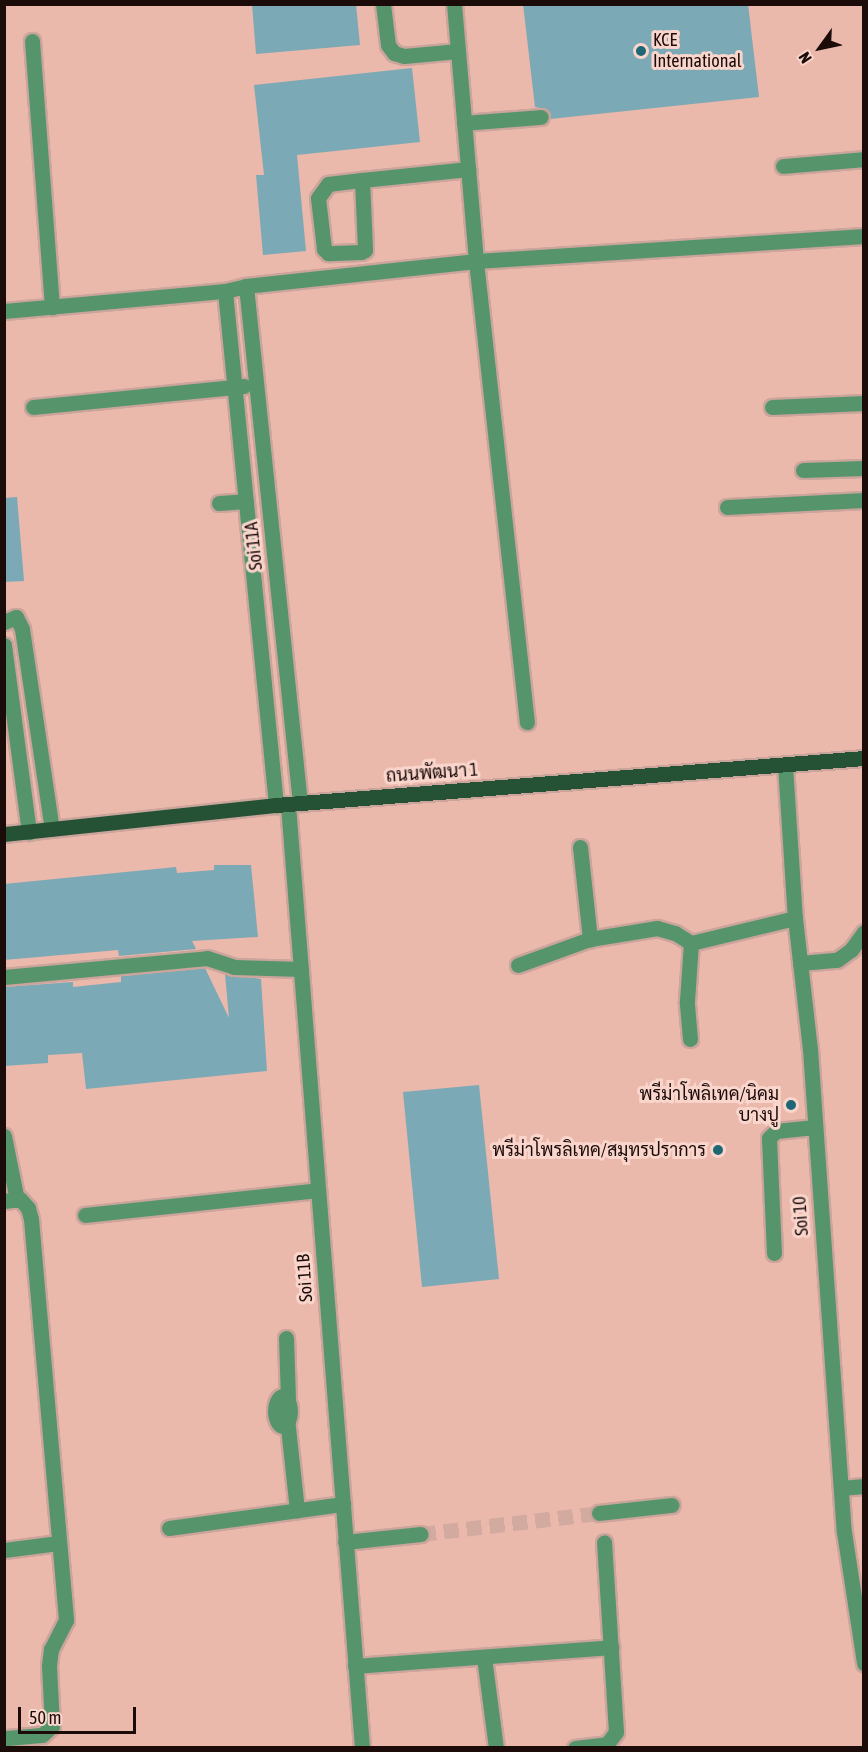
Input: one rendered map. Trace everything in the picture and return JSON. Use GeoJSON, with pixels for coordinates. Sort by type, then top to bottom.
{"type":"FeatureCollection","features":[{"type":"Feature","properties":{"kind":"main road","name":"ถนนพัฒนา 1"},"geometry":{"type":"LineString","coordinates":[[4,834],[288,804],[864,758]]}},
{"type":"Feature","properties":{"kind":"street"},"geometry":{"type":"LineString","coordinates":[[383,4],[388,45],[394,54],[404,56],[458,51]]}},
{"type":"Feature","properties":{"kind":"street"},"geometry":{"type":"LineString","coordinates":[[454,4],[476,261],[527,722]]}},
{"type":"Feature","properties":{"kind":"street"},"geometry":{"type":"LineString","coordinates":[[32,40],[52,307]]}},
{"type":"Feature","properties":{"kind":"street"},"geometry":{"type":"LineString","coordinates":[[464,123],[541,117]]}},
{"type":"Feature","properties":{"kind":"street"},"geometry":{"type":"LineString","coordinates":[[783,166],[864,159]]}},
{"type":"Feature","properties":{"kind":"street"},"geometry":{"type":"LineString","coordinates":[[362,180],[365,250],[328,253],[324,249],[318,198],[321,190],[328,184],[362,180],[468,169]]}},
{"type":"Feature","properties":{"kind":"street"},"geometry":{"type":"LineString","coordinates":[[4,311],[225,291],[246,286],[476,261],[864,236]]}},
{"type":"Feature","properties":{"kind":"street","name":"Soi 11A"},"geometry":{"type":"LineString","coordinates":[[246,286],[272,532],[288,804]]}},
{"type":"Feature","properties":{"kind":"street"},"geometry":{"type":"LineString","coordinates":[[225,291],[246,501],[288,804]]}},
{"type":"Feature","properties":{"kind":"street"},"geometry":{"type":"LineString","coordinates":[[33,407],[256,385]]}},
{"type":"Feature","properties":{"kind":"street"},"geometry":{"type":"LineString","coordinates":[[772,407],[864,403]]}},
{"type":"Feature","properties":{"kind":"street"},"geometry":{"type":"LineString","coordinates":[[239,426],[260,425]]}},
{"type":"Feature","properties":{"kind":"street"},"geometry":{"type":"LineString","coordinates":[[803,470],[864,468]]}},
{"type":"Feature","properties":{"kind":"street"},"geometry":{"type":"LineString","coordinates":[[727,507],[864,500]]}},
{"type":"Feature","properties":{"kind":"street"},"geometry":{"type":"LineString","coordinates":[[219,503],[246,501]]}},
{"type":"Feature","properties":{"kind":"street"},"geometry":{"type":"LineString","coordinates":[[250,533],[272,532]]}},
{"type":"Feature","properties":{"kind":"street"},"geometry":{"type":"LineString","coordinates":[[4,622],[16,617],[22,629],[52,829]]}},
{"type":"Feature","properties":{"kind":"street"},"geometry":{"type":"LineString","coordinates":[[4,645],[29,832]]}},
{"type":"Feature","properties":{"kind":"street","name":"Soi 10"},"geometry":{"type":"LineString","coordinates":[[785,765],[795,918],[815,1127],[844,1532],[864,1663]]}},
{"type":"Feature","properties":{"kind":"street","name":"Soi 11B"},"geometry":{"type":"LineString","coordinates":[[288,804],[362,1748]]}},
{"type":"Feature","properties":{"kind":"street"},"geometry":{"type":"LineString","coordinates":[[580,847],[590,939]]}},
{"type":"Feature","properties":{"kind":"street"},"geometry":{"type":"LineString","coordinates":[[518,965],[590,939],[657,928],[675,933],[691,944],[795,918]]}},
{"type":"Feature","properties":{"kind":"street"},"geometry":{"type":"LineString","coordinates":[[800,963],[837,960],[851,950],[864,932]]}},
{"type":"Feature","properties":{"kind":"street"},"geometry":{"type":"LineString","coordinates":[[690,1039],[687,1001],[691,944]]}},
{"type":"Feature","properties":{"kind":"street"},"geometry":{"type":"LineString","coordinates":[[4,977],[207,957],[234,967],[301,969]]}},
{"type":"Feature","properties":{"kind":"street"},"geometry":{"type":"LineString","coordinates":[[774,1252],[769,1138],[776,1131],[815,1127]]}},
{"type":"Feature","properties":{"kind":"street"},"geometry":{"type":"LineString","coordinates":[[4,1136],[11,1200],[20,1200],[28,1208],[31,1219],[66,1620],[51,1649],[49,1666],[52,1726],[42,1735],[4,1738]]}},
{"type":"Feature","properties":{"kind":"street"},"geometry":{"type":"LineString","coordinates":[[85,1215],[318,1190]]}},
{"type":"Feature","properties":{"kind":"street"},"geometry":{"type":"LineString","coordinates":[[286,1338],[287,1404],[297,1510]]}},
{"type":"Feature","properties":{"kind":"street"},"geometry":{"type":"LineString","coordinates":[[841,1488],[864,1486]]}},
{"type":"Feature","properties":{"kind":"street"},"geometry":{"type":"LineString","coordinates":[[169,1528],[343,1504]]}},
{"type":"Feature","properties":{"kind":"street"},"geometry":{"type":"LineString","coordinates":[[599,1513],[672,1505]]}},
{"type":"Feature","properties":{"kind":"street"},"geometry":{"type":"LineString","coordinates":[[345,1542],[421,1534]]}},
{"type":"Feature","properties":{"kind":"street"},"geometry":{"type":"LineString","coordinates":[[575,1748],[607,1744],[616,1732],[604,1542]]}},
{"type":"Feature","properties":{"kind":"street"},"geometry":{"type":"LineString","coordinates":[[4,1550],[59,1543]]}},
{"type":"Feature","properties":{"kind":"street"},"geometry":{"type":"LineString","coordinates":[[355,1666],[611,1647]]}},
{"type":"Feature","properties":{"kind":"street"},"geometry":{"type":"LineString","coordinates":[[484,1657],[496,1748]]}},
{"type":"Feature","properties":{"kind":"shaded area"},"geometry":{"type":"Polygon","coordinates":[[[5,5],[863,5],[863,1747],[5,1747],[5,5]]]}},
{"type":"Feature","properties":{"kind":"building"},"geometry":{"type":"Polygon","coordinates":[[[252,4],[356,4],[360,45],[256,54],[252,4]]]}},
{"type":"Feature","properties":{"kind":"building","name":"KCE International"},"geometry":{"type":"Polygon","coordinates":[[[523,4],[748,4],[759,97],[550,119],[546,109],[535,107],[523,4]]]}},
{"type":"Feature","properties":{"kind":"building"},"geometry":{"type":"Polygon","coordinates":[[[412,68],[420,142],[297,155],[306,251],[263,255],[256,175],[264,175],[254,85],[412,68]]]}},
{"type":"Feature","properties":{"kind":"building"},"geometry":{"type":"Polygon","coordinates":[[[17,497],[24,581],[4,582],[4,498],[17,497]]]}},
{"type":"Feature","properties":{"kind":"building"},"geometry":{"type":"Polygon","coordinates":[[[214,865],[251,865],[258,937],[192,941],[196,949],[119,956],[118,950],[4,960],[4,884],[176,867],[177,873],[214,870],[214,865]]]}},
{"type":"Feature","properties":{"kind":"building"},"geometry":{"type":"Polygon","coordinates":[[[205,968],[229,1018],[225,974],[261,979],[267,1071],[86,1089],[82,1053],[48,1055],[48,1063],[4,1066],[4,987],[73,982],[73,987],[121,982],[121,976],[205,968]]]}},
{"type":"Feature","properties":{"kind":"building"},"geometry":{"type":"Polygon","coordinates":[[[479,1085],[499,1279],[422,1287],[403,1092],[479,1085]]]}},
{"type":"Feature","properties":{"kind":"tunnel"},"geometry":{"type":"LineString","coordinates":[[421,1534],[599,1513]]}},
{"type":"Feature","properties":{"kind":"place","name":"KCE International"},"geometry":{"type":"Point","coordinates":[641,51]}},
{"type":"Feature","properties":{"kind":"place","name":"พรีม่าโพลิเทค/นิคม บางปู"},"geometry":{"type":"Point","coordinates":[791,1105]}},
{"type":"Feature","properties":{"kind":"place","name":"พรีม่าโพรลิเทค/สมุทรปราการ"},"geometry":{"type":"Point","coordinates":[718,1150]}}]}
